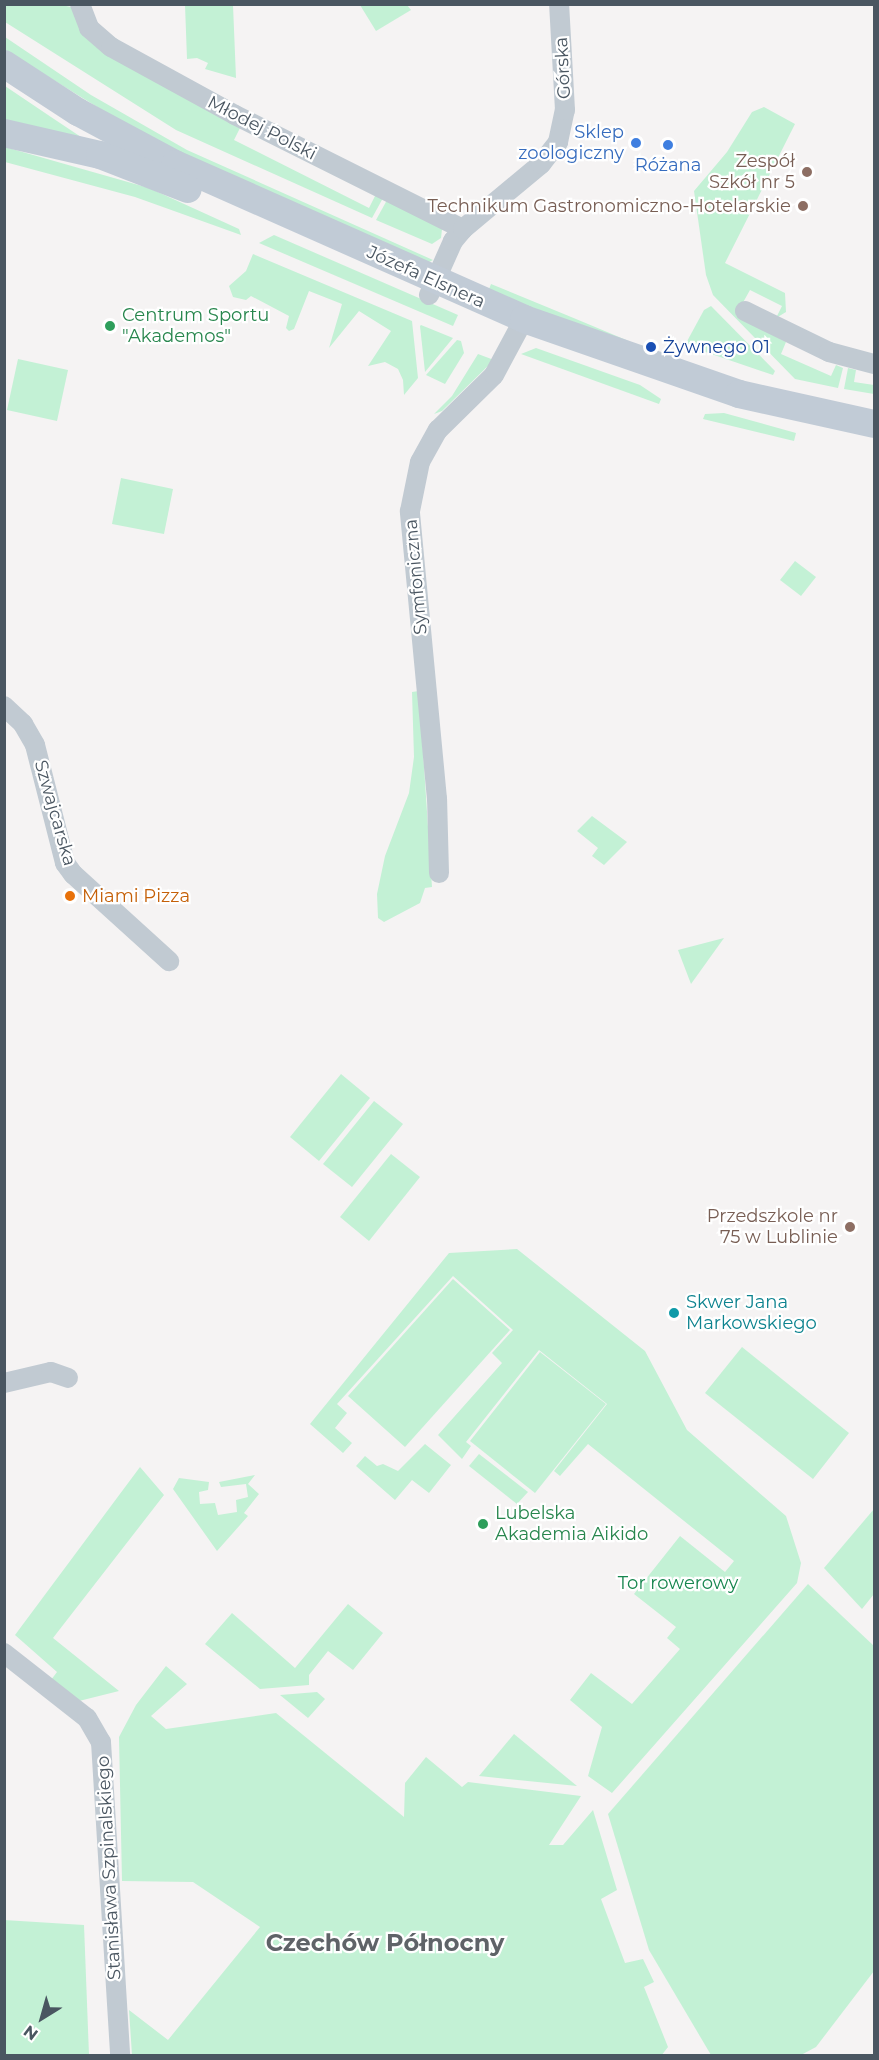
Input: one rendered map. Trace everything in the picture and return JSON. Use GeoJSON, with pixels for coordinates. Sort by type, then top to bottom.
{"type":"FeatureCollection","features":[{"type":"Feature","properties":{"kind":"street","name":"Młodej Polski"},"geometry":{"type":"LineString","coordinates":[[80,4],[89,28],[111,47],[235,115],[463,229]]}},
{"type":"Feature","properties":{"kind":"street","name":"Górska"},"geometry":{"type":"LineString","coordinates":[[432,288],[463,229],[541,164],[558,142],[565,110],[560,4]]}},
{"type":"Feature","properties":{"kind":"street","name":"Józefa Elsnera"},"geometry":{"type":"LineString","coordinates":[[4,64],[122,137],[432,288]]}},
{"type":"Feature","properties":{"kind":"street","name":"Józefa Elsnera"},"geometry":{"type":"LineString","coordinates":[[4,133],[68,146],[141,170],[521,326],[744,412],[874,441]]}},
{"type":"Feature","properties":{"kind":"street"},"geometry":{"type":"LineString","coordinates":[[745,311],[829,352],[874,364]]}},
{"type":"Feature","properties":{"kind":"street","name":"Józefa Elsnera"},"geometry":{"type":"LineString","coordinates":[[521,326],[739,394],[874,424]]}},
{"type":"Feature","properties":{"kind":"street","name":"Symfoniczna"},"geometry":{"type":"LineString","coordinates":[[440,873],[436,799],[410,511],[420,462],[438,429],[494,375],[521,326]]}},
{"type":"Feature","properties":{"kind":"street","name":"Szwajcarska"},"geometry":{"type":"LineString","coordinates":[[4,706],[23,724],[35,745],[65,863],[72,874],[169,961]]}},
{"type":"Feature","properties":{"kind":"street"},"geometry":{"type":"LineString","coordinates":[[4,1383],[51,1372],[68,1378]]}},
{"type":"Feature","properties":{"kind":"street","name":"Stanisława Szpinalskiego"},"geometry":{"type":"LineString","coordinates":[[4,1653],[87,1718],[101,1742],[120,2055]]}},
{"type":"Feature","properties":{"kind":"green space"},"geometry":{"type":"Polygon","coordinates":[[[56,4],[71,7],[241,126],[234,140],[369,208],[376,194],[383,198],[372,218],[176,130],[5,22],[5,5],[56,4]]]}},
{"type":"Feature","properties":{"kind":"green space"},"geometry":{"type":"Polygon","coordinates":[[[185,5],[233,5],[236,78],[205,69],[208,63],[197,58],[187,59],[185,5]]]}},
{"type":"Feature","properties":{"kind":"green space"},"geometry":{"type":"Polygon","coordinates":[[[360,5],[407,5],[411,10],[376,31],[360,5]]]}},
{"type":"Feature","properties":{"kind":"green space"},"geometry":{"type":"Polygon","coordinates":[[[5,37],[91,95],[187,150],[433,260],[427,263],[191,165],[5,50],[5,37]]]}},
{"type":"Feature","properties":{"kind":"green space"},"geometry":{"type":"Polygon","coordinates":[[[5,86],[51,117],[81,137],[5,121],[5,86]]]}},
{"type":"Feature","properties":{"kind":"green space"},"geometry":{"type":"Polygon","coordinates":[[[764,107],[795,124],[725,263],[785,293],[786,312],[776,318],[782,306],[750,290],[736,315],[786,342],[781,354],[831,376],[836,365],[843,368],[838,388],[795,379],[713,295],[706,275],[694,191],[727,152],[752,112],[764,107]]]}},
{"type":"Feature","properties":{"kind":"green space"},"geometry":{"type":"Polygon","coordinates":[[[5,147],[149,188],[239,229],[241,235],[135,197],[5,162],[5,147]]]}},
{"type":"Feature","properties":{"kind":"green space"},"geometry":{"type":"Polygon","coordinates":[[[387,200],[442,229],[441,238],[432,244],[376,220],[387,200]]]}},
{"type":"Feature","properties":{"kind":"green space"},"geometry":{"type":"Polygon","coordinates":[[[274,235],[458,315],[453,326],[259,243],[274,235]]]}},
{"type":"Feature","properties":{"kind":"green space"},"geometry":{"type":"Polygon","coordinates":[[[253,254],[412,321],[418,378],[404,395],[403,380],[398,369],[385,362],[368,366],[391,331],[359,311],[329,348],[342,304],[309,291],[294,329],[289,331],[286,328],[289,316],[251,296],[246,300],[233,297],[229,286],[246,271],[253,254]]]}},
{"type":"Feature","properties":{"kind":"green space"},"geometry":{"type":"Polygon","coordinates":[[[491,284],[576,319],[631,342],[486,297],[491,284]]]}},
{"type":"Feature","properties":{"kind":"green space"},"geometry":{"type":"Polygon","coordinates":[[[711,306],[775,371],[773,375],[685,345],[704,310],[711,306]]]}},
{"type":"Feature","properties":{"kind":"green space"},"geometry":{"type":"Polygon","coordinates":[[[420,326],[453,338],[425,372],[420,326]]]}},
{"type":"Feature","properties":{"kind":"green space"},"geometry":{"type":"Polygon","coordinates":[[[457,340],[461,341],[464,353],[445,384],[426,375],[457,340]]]}},
{"type":"Feature","properties":{"kind":"green space"},"geometry":{"type":"Polygon","coordinates":[[[536,348],[640,385],[661,399],[659,404],[521,354],[536,348]]]}},
{"type":"Feature","properties":{"kind":"green space"},"geometry":{"type":"Polygon","coordinates":[[[478,354],[494,360],[442,411],[434,414],[452,396],[478,354]]]}},
{"type":"Feature","properties":{"kind":"green space"},"geometry":{"type":"Polygon","coordinates":[[[18,359],[68,370],[57,421],[7,410],[18,359]]]}},
{"type":"Feature","properties":{"kind":"green space"},"geometry":{"type":"Polygon","coordinates":[[[848,368],[856,370],[854,382],[874,385],[874,394],[844,389],[848,368]]]}},
{"type":"Feature","properties":{"kind":"green space"},"geometry":{"type":"Polygon","coordinates":[[[724,413],[796,433],[794,441],[703,419],[705,414],[724,413]]]}},
{"type":"Feature","properties":{"kind":"green space"},"geometry":{"type":"Polygon","coordinates":[[[121,478],[173,489],[164,534],[112,524],[121,478]]]}},
{"type":"Feature","properties":{"kind":"green space"},"geometry":{"type":"Polygon","coordinates":[[[795,561],[816,577],[801,596],[780,580],[795,561]]]}},
{"type":"Feature","properties":{"kind":"green space"},"geometry":{"type":"Polygon","coordinates":[[[419,691],[432,887],[425,888],[420,903],[384,922],[378,918],[377,894],[385,856],[409,793],[414,757],[412,692],[419,691]]]}},
{"type":"Feature","properties":{"kind":"green space"},"geometry":{"type":"Polygon","coordinates":[[[592,816],[627,842],[604,865],[592,856],[598,848],[577,831],[592,816]]]}},
{"type":"Feature","properties":{"kind":"green space"},"geometry":{"type":"Polygon","coordinates":[[[724,938],[691,984],[678,950],[724,938]]]}},
{"type":"Feature","properties":{"kind":"green space"},"geometry":{"type":"Polygon","coordinates":[[[341,1074],[370,1098],[319,1161],[290,1137],[341,1074]]]}},
{"type":"Feature","properties":{"kind":"green space"},"geometry":{"type":"Polygon","coordinates":[[[374,1101],[403,1124],[352,1187],[323,1164],[374,1101]]]}},
{"type":"Feature","properties":{"kind":"green space"},"geometry":{"type":"Polygon","coordinates":[[[391,1154],[420,1177],[369,1241],[340,1217],[391,1154]]]}},
{"type":"Feature","properties":{"kind":"green space","name":"Tor rowerowy"},"geometry":{"type":"Polygon","coordinates":[[[517,1249],[645,1351],[687,1430],[786,1516],[801,1563],[797,1583],[612,1793],[588,1776],[602,1727],[570,1700],[591,1673],[632,1704],[680,1649],[667,1638],[676,1627],[634,1594],[680,1536],[725,1572],[734,1561],[588,1444],[560,1476],[554,1471],[607,1404],[539,1350],[466,1442],[471,1446],[462,1459],[438,1435],[502,1363],[492,1353],[513,1330],[453,1276],[337,1404],[347,1413],[335,1428],[352,1443],[343,1453],[310,1424],[449,1253],[517,1249]]]}},
{"type":"Feature","properties":{"kind":"green space"},"geometry":{"type":"Polygon","coordinates":[[[453,1279],[510,1330],[405,1447],[348,1396],[453,1279]]]}},
{"type":"Feature","properties":{"kind":"green space"},"geometry":{"type":"Polygon","coordinates":[[[742,1347],[849,1433],[813,1479],[705,1393],[742,1347]]]}},
{"type":"Feature","properties":{"kind":"green space"},"geometry":{"type":"Polygon","coordinates":[[[540,1352],[606,1404],[535,1493],[470,1441],[540,1352]]]}},
{"type":"Feature","properties":{"kind":"green space"},"geometry":{"type":"Polygon","coordinates":[[[425,1444],[451,1465],[429,1493],[412,1480],[395,1500],[356,1466],[365,1456],[377,1466],[383,1464],[398,1471],[425,1444]]]}},
{"type":"Feature","properties":{"kind":"green space"},"geometry":{"type":"Polygon","coordinates":[[[479,1454],[528,1492],[517,1504],[469,1466],[479,1454]]]}},
{"type":"Feature","properties":{"kind":"green space"},"geometry":{"type":"Polygon","coordinates":[[[140,1467],[164,1495],[53,1638],[119,1691],[79,1701],[51,1680],[57,1672],[15,1635],[140,1467]]]}},
{"type":"Feature","properties":{"kind":"green space"},"geometry":{"type":"Polygon","coordinates":[[[255,1475],[248,1484],[259,1494],[244,1513],[248,1516],[217,1551],[173,1489],[179,1478],[209,1482],[208,1490],[199,1492],[200,1504],[215,1503],[218,1515],[237,1512],[236,1500],[248,1497],[246,1484],[221,1487],[219,1482],[255,1475]]]}},
{"type":"Feature","properties":{"kind":"green space"},"geometry":{"type":"Polygon","coordinates":[[[874,1509],[874,1594],[862,1609],[824,1568],[874,1509]]]}},
{"type":"Feature","properties":{"kind":"green space"},"geometry":{"type":"Polygon","coordinates":[[[808,1584],[874,1646],[874,1971],[816,2047],[801,2055],[711,2055],[649,1950],[608,1814],[808,1584]]]}},
{"type":"Feature","properties":{"kind":"green space"},"geometry":{"type":"Polygon","coordinates":[[[348,1604],[383,1633],[353,1670],[328,1651],[309,1675],[309,1685],[260,1689],[205,1644],[232,1613],[295,1668],[348,1604]]]}},
{"type":"Feature","properties":{"kind":"green space"},"geometry":{"type":"Polygon","coordinates":[[[166,1666],[187,1684],[151,1716],[166,1729],[276,1713],[404,1817],[405,1783],[426,1757],[462,1787],[468,1782],[581,1796],[549,1845],[563,1845],[593,1810],[617,1890],[601,1899],[625,1963],[643,1959],[654,1982],[644,1987],[668,2047],[661,2056],[132,2055],[129,2010],[168,2040],[260,1927],[193,1882],[122,1881],[119,1737],[136,1705],[166,1666]]]}},
{"type":"Feature","properties":{"kind":"green space"},"geometry":{"type":"Polygon","coordinates":[[[317,1692],[325,1699],[308,1718],[280,1695],[317,1692]]]}},
{"type":"Feature","properties":{"kind":"green space"},"geometry":{"type":"Polygon","coordinates":[[[514,1734],[577,1786],[479,1776],[514,1734]]]}},
{"type":"Feature","properties":{"kind":"green space"},"geometry":{"type":"Polygon","coordinates":[[[4,1920],[84,1925],[89,2055],[5,2055],[4,1920]]]}},
{"type":"Feature","properties":{"kind":"place","name":"Sklep zoologiczny"},"geometry":{"type":"Point","coordinates":[636,143]}},
{"type":"Feature","properties":{"kind":"place","name":"Różana"},"geometry":{"type":"Point","coordinates":[668,145]}},
{"type":"Feature","properties":{"kind":"place","name":"Zespół Szkół nr 5"},"geometry":{"type":"Point","coordinates":[807,172]}},
{"type":"Feature","properties":{"kind":"place","name":"Technikum Gastronomiczno-Hotelarskie"},"geometry":{"type":"Point","coordinates":[803,206]}},
{"type":"Feature","properties":{"kind":"place","name":"Centrum Sportu \"Akademos\""},"geometry":{"type":"Point","coordinates":[110,326]}},
{"type":"Feature","properties":{"kind":"place","name":"Żywnego 01"},"geometry":{"type":"Point","coordinates":[651,347]}},
{"type":"Feature","properties":{"kind":"place","name":"Miami Pizza"},"geometry":{"type":"Point","coordinates":[70,896]}},
{"type":"Feature","properties":{"kind":"place","name":"Przedszkole nr 75 w Lublinie"},"geometry":{"type":"Point","coordinates":[850,1227]}},
{"type":"Feature","properties":{"kind":"place","name":"Skwer Jana Markowskiego"},"geometry":{"type":"Point","coordinates":[674,1313]}},
{"type":"Feature","properties":{"kind":"place","name":"Lubelska Akademia Aikido"},"geometry":{"type":"Point","coordinates":[483,1524]}},
{"type":"Feature","properties":{"kind":"district","name":"Czechów Północny"},"geometry":{"type":"Point","coordinates":[385,1943]}}]}
